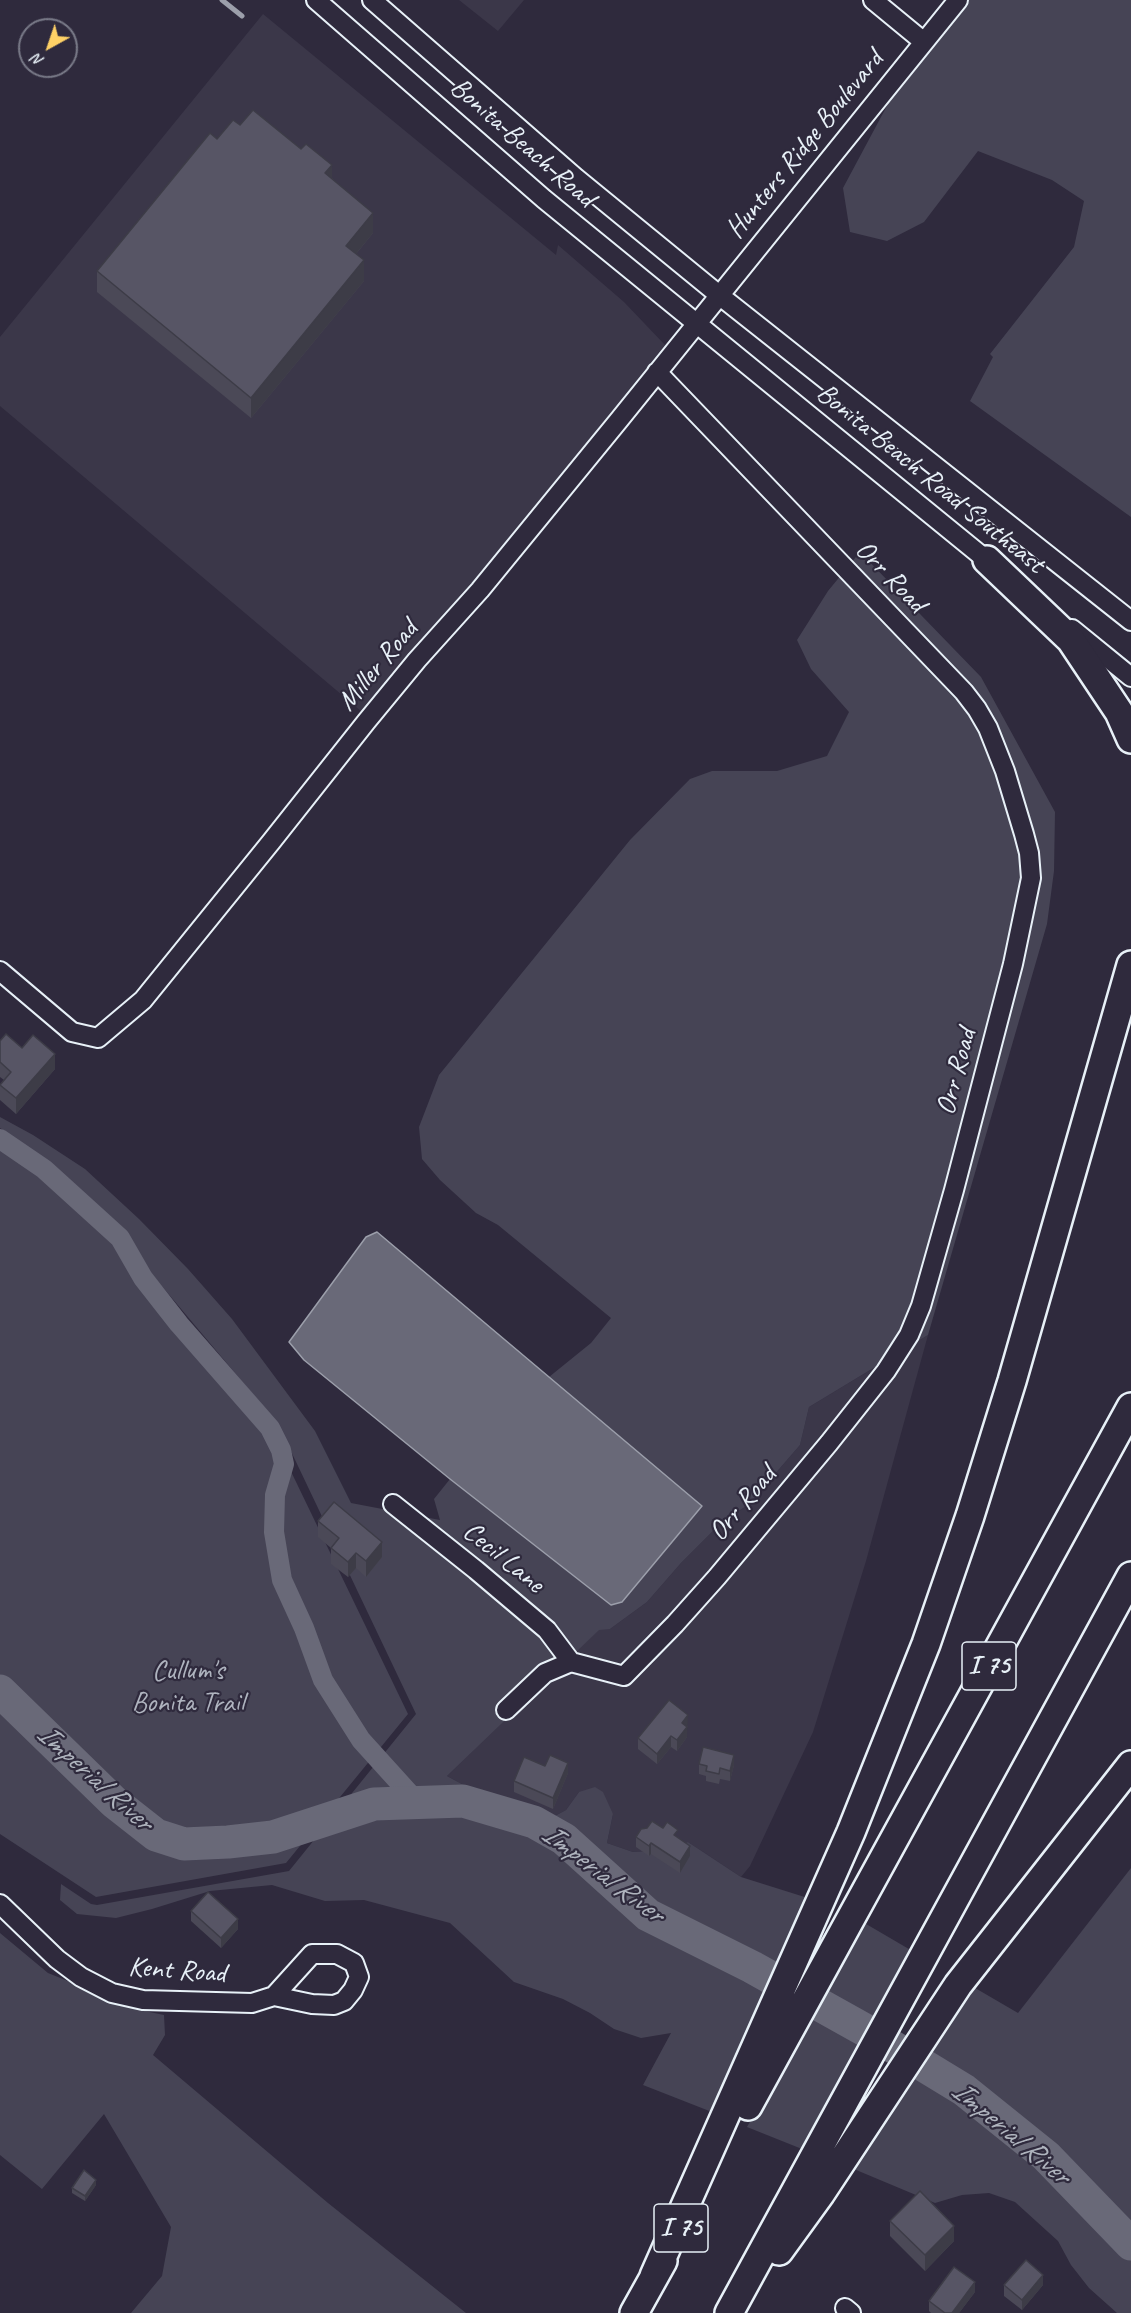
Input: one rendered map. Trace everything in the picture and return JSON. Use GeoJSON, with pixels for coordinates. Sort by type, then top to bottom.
{"type":"FeatureCollection","features":[{"type":"Feature","properties":{"kind":"highway"},"geometry":{"type":"LineString","coordinates":[[987,560],[1071,640],[1119,712],[1131,739]]}},
{"type":"Feature","properties":{"kind":"highway"},"geometry":{"type":"LineString","coordinates":[[723,2138],[874,1778],[926,1644],[970,1516],[1012,1381],[1131,965]]}},
{"type":"Feature","properties":{"kind":"highway","name":"I 75"},"geometry":{"type":"LineString","coordinates":[[634,2313],[723,2138],[848,1924],[1131,1407]]}},
{"type":"Feature","properties":{"kind":"highway"},"geometry":{"type":"LineString","coordinates":[[735,2313],[811,2187],[918,1965],[1131,1576]]}},
{"type":"Feature","properties":{"kind":"highway"},"geometry":{"type":"LineString","coordinates":[[729,2313],[811,2187],[958,1985],[1131,1765]]}},
{"type":"Feature","properties":{"kind":"street","name":"Bonita Beach Road"},"geometry":{"type":"LineString","coordinates":[[316,0],[544,199],[696,324]]}},
{"type":"Feature","properties":{"kind":"street","name":"Bonita Beach Road"},"geometry":{"type":"LineString","coordinates":[[372,0],[558,163],[719,295]]}},
{"type":"Feature","properties":{"kind":"street"},"geometry":{"type":"LineString","coordinates":[[873,0],[924,42]]}},
{"type":"Feature","properties":{"kind":"street","name":"Hunters Ridge Boulevard"},"geometry":{"type":"LineString","coordinates":[[696,324],[958,0]]}},
{"type":"Feature","properties":{"kind":"street","name":"Bonita Beach Road Southeast"},"geometry":{"type":"LineString","coordinates":[[719,295],[1131,621]]}},
{"type":"Feature","properties":{"kind":"street","name":"Miller Road"},"geometry":{"type":"LineString","coordinates":[[0,971],[72,1032],[98,1038],[143,1000],[366,722],[417,660],[480,590],[696,324]]}},
{"type":"Feature","properties":{"kind":"street","name":"Bonita Beach Road Southeast"},"geometry":{"type":"LineString","coordinates":[[696,324],[1131,677]]}},
{"type":"Feature","properties":{"kind":"street","name":"Orr Road"},"geometry":{"type":"LineString","coordinates":[[571,1662],[624,1676],[717,1577],[829,1443],[886,1371],[909,1335],[921,1306],[957,1179],[1013,964],[1030,878],[1027,843],[1005,771],[988,728],[964,692],[657,372]]}},
{"type":"Feature","properties":{"kind":"street","name":"Cecil Lane"},"geometry":{"type":"LineString","coordinates":[[393,1504],[547,1630],[571,1662]]}},
{"type":"Feature","properties":{"kind":"street"},"geometry":{"type":"LineString","coordinates":[[506,1710],[545,1672],[571,1662]]}},
{"type":"Feature","properties":{"kind":"street","name":"Kent Road"},"geometry":{"type":"LineString","coordinates":[[0,1904],[57,1959],[81,1977],[112,1993],[143,2000],[175,2001],[252,2002],[274,1996]]}},
{"type":"Feature","properties":{"kind":"shaded area"},"geometry":{"type":"Polygon","coordinates":[[[459,0],[524,0],[498,31],[459,0]]]}},
{"type":"Feature","properties":{"kind":"shaded area"},"geometry":{"type":"Polygon","coordinates":[[[263,14],[556,255],[558,245],[624,302],[665,345],[368,717],[0,406],[0,337],[263,14]]]}},
{"type":"Feature","properties":{"kind":"shaded area"},"geometry":{"type":"Polygon","coordinates":[[[928,1335],[866,1561],[813,1732],[750,1866],[741,1877],[688,1842],[661,1850],[633,1852],[607,1843],[613,1814],[579,1792],[566,1810],[551,1818],[533,1815],[500,1797],[471,1789],[447,1776],[599,1629],[610,1629],[647,1602],[681,1563],[723,1521],[748,1505],[800,1445],[809,1407],[928,1335]]]}},
{"type":"Feature","properties":{"kind":"green space"},"geometry":{"type":"Polygon","coordinates":[[[965,0],[1131,0],[1131,517],[970,401],[993,357],[990,354],[1074,247],[1084,201],[1052,180],[978,151],[924,222],[887,241],[850,232],[843,188],[904,74],[965,0]]]}},
{"type":"Feature","properties":{"kind":"green space"},"geometry":{"type":"Polygon","coordinates":[[[860,552],[981,677],[1055,812],[1054,871],[1047,924],[928,1335],[809,1407],[800,1445],[748,1505],[723,1521],[681,1563],[647,1602],[610,1629],[599,1630],[447,1776],[471,1789],[500,1797],[533,1815],[551,1818],[566,1810],[579,1792],[595,1787],[603,1792],[613,1814],[607,1843],[633,1852],[661,1850],[688,1842],[741,1877],[811,1899],[717,2114],[643,2085],[671,2033],[641,2038],[614,2029],[563,1999],[514,1982],[450,1923],[364,1900],[325,1901],[272,1885],[210,1891],[116,1918],[77,1914],[60,1900],[61,1884],[91,1904],[97,1905],[289,1871],[416,1714],[278,1424],[150,1272],[126,1231],[49,1162],[0,1128],[0,1117],[33,1135],[85,1169],[188,1269],[232,1319],[315,1431],[351,1503],[440,1520],[434,1499],[450,1479],[611,1605],[702,1506],[549,1377],[591,1343],[611,1318],[498,1225],[476,1213],[440,1180],[422,1159],[419,1127],[439,1075],[630,840],[690,779],[712,771],[777,771],[827,756],[849,712],[811,669],[797,640],[828,591],[860,552]]]}},
{"type":"Feature","properties":{"kind":"green space","name":"Cullum's Bonita Trail"},"geometry":{"type":"Polygon","coordinates":[[[0,1139],[44,1169],[120,1238],[143,1278],[270,1428],[408,1714],[286,1863],[96,1897],[0,1834],[0,1139]]]}},
{"type":"Feature","properties":{"kind":"green space"},"geometry":{"type":"Polygon","coordinates":[[[1131,1868],[1131,2313],[1117,2313],[1089,2288],[1071,2265],[1058,2241],[1015,2202],[989,2193],[962,2195],[935,2203],[849,2167],[970,1985],[1018,2013],[1131,1868]]]}},
{"type":"Feature","properties":{"kind":"green space"},"geometry":{"type":"Polygon","coordinates":[[[861,1921],[914,1952],[807,2151],[747,2127],[861,1921]]]}},
{"type":"Feature","properties":{"kind":"green space"},"geometry":{"type":"Polygon","coordinates":[[[0,1933],[48,1973],[140,2010],[164,2015],[165,2035],[153,2055],[328,2203],[466,2313],[131,2313],[162,2276],[171,2227],[104,2114],[42,2189],[0,2155],[0,1933]]]}},
{"type":"Feature","properties":{"kind":"water"},"geometry":{"type":"Polygon","coordinates":[[[377,1232],[702,1506],[622,1602],[611,1605],[450,1479],[304,1360],[289,1342],[366,1237],[377,1232]]]}},
{"type":"Feature","properties":{"kind":"building"},"geometry":{"type":"Polygon","coordinates":[[[253,110],[301,149],[306,144],[332,165],[325,173],[373,213],[346,246],[364,260],[251,398],[97,271],[210,133],[217,139],[233,120],[240,125],[253,110]]]}},
{"type":"Feature","properties":{"kind":"building"},"geometry":{"type":"Polygon","coordinates":[[[6,1034],[22,1048],[33,1035],[55,1054],[16,1098],[0,1085],[11,1072],[0,1062],[0,1041],[6,1034]]]}},
{"type":"Feature","properties":{"kind":"building"},"geometry":{"type":"Polygon","coordinates":[[[334,1502],[382,1542],[366,1561],[356,1553],[348,1562],[331,1548],[339,1538],[318,1521],[334,1502]]]}},
{"type":"Feature","properties":{"kind":"building"},"geometry":{"type":"Polygon","coordinates":[[[669,1700],[688,1715],[682,1723],[687,1727],[677,1740],[671,1736],[657,1754],[638,1738],[669,1700]]]}},
{"type":"Feature","properties":{"kind":"building"},"geometry":{"type":"Polygon","coordinates":[[[703,1747],[734,1755],[730,1771],[720,1768],[719,1774],[706,1771],[707,1766],[699,1764],[703,1747]]]}},
{"type":"Feature","properties":{"kind":"building"},"geometry":{"type":"Polygon","coordinates":[[[550,1755],[568,1763],[553,1798],[514,1781],[524,1757],[545,1766],[550,1755]]]}},
{"type":"Feature","properties":{"kind":"building"},"geometry":{"type":"Polygon","coordinates":[[[652,1821],[663,1828],[667,1822],[678,1830],[674,1835],[690,1846],[680,1862],[651,1843],[649,1846],[636,1837],[641,1829],[647,1828],[652,1821]]]}},
{"type":"Feature","properties":{"kind":"building"},"geometry":{"type":"Polygon","coordinates":[[[208,1892],[238,1919],[221,1938],[191,1911],[208,1892]]]}},
{"type":"Feature","properties":{"kind":"building"},"geometry":{"type":"Polygon","coordinates":[[[84,2170],[96,2180],[85,2196],[72,2188],[84,2170]]]}},
{"type":"Feature","properties":{"kind":"building"},"geometry":{"type":"Polygon","coordinates":[[[920,2191],[954,2226],[925,2255],[890,2221],[920,2191]]]}},
{"type":"Feature","properties":{"kind":"building"},"geometry":{"type":"Polygon","coordinates":[[[1026,2260],[1043,2275],[1022,2300],[1004,2285],[1026,2260]]]}},
{"type":"Feature","properties":{"kind":"building"},"geometry":{"type":"Polygon","coordinates":[[[954,2267],[975,2282],[952,2313],[945,2313],[929,2301],[954,2267]]]}},
{"type":"Feature","properties":{"kind":"waterway"},"geometry":{"type":"LineString","coordinates":[[222,0],[242,16]]}},
{"type":"Feature","properties":{"kind":"waterway"},"geometry":{"type":"LineString","coordinates":[[0,1139],[44,1169],[120,1238],[143,1278],[179,1324],[270,1428],[281,1450],[284,1464],[275,1495],[274,1532],[282,1580],[304,1628],[323,1680],[361,1740],[418,1803]]}},
{"type":"Feature","properties":{"kind":"waterway","name":"Imperial River"},"geometry":{"type":"LineString","coordinates":[[0,1691],[114,1802],[156,1835],[184,1844],[273,1837],[374,1804],[463,1801],[534,1822],[564,1839],[648,1915],[752,1967],[872,2034],[964,2090],[1046,2156],[1131,2244]]}}]}
